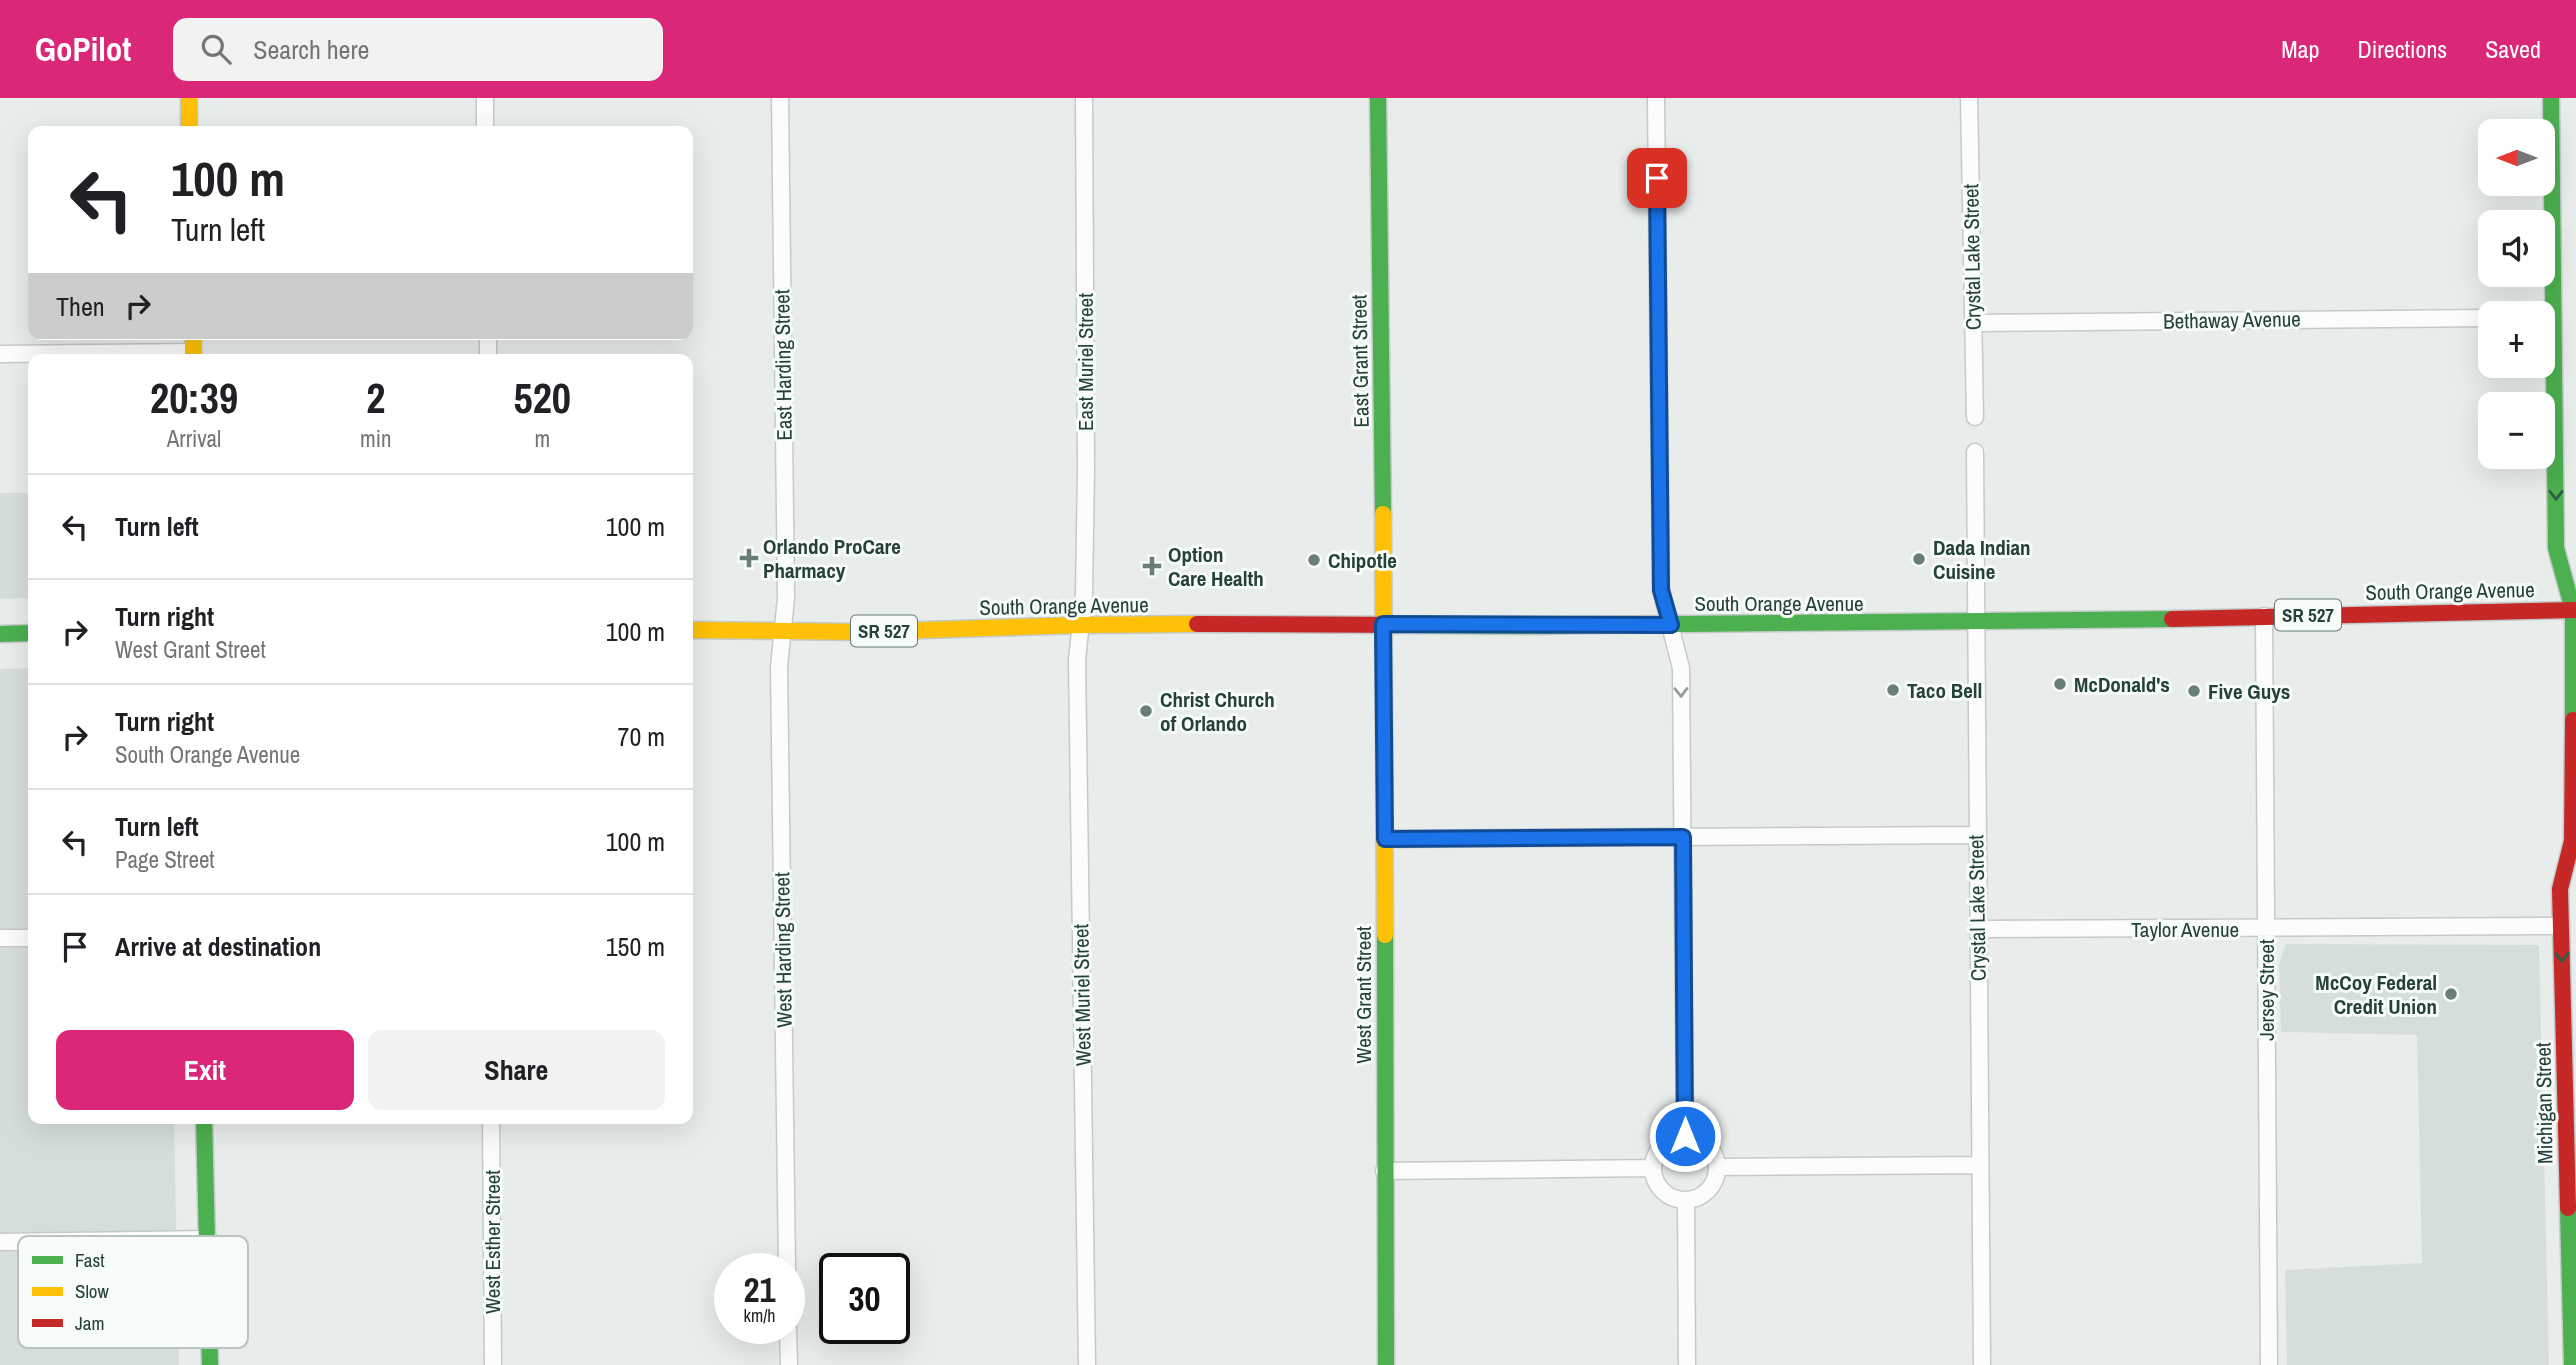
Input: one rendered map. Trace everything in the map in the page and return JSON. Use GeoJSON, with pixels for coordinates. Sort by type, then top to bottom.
{"type":"FeatureCollection","features":[{"type":"Feature","properties":{"kind":"main road"},"geometry":{"type":"LineString","coordinates":[[189,98],[189,126]]}},
{"type":"Feature","properties":{"kind":"main road","name":"East Grant Street"},"geometry":{"type":"LineString","coordinates":[[1378,98],[1383,624]]}},
{"type":"Feature","properties":{"kind":"main road","name":"Michigan Street"},"geometry":{"type":"LineString","coordinates":[[2549,301],[2551,98]]}},
{"type":"Feature","properties":{"kind":"main road","name":"Michigan Street"},"geometry":{"type":"LineString","coordinates":[[2551,378],[2556,548],[2575,608],[2574,846],[2560,888],[2572,1195],[2572,1365]]}},
{"type":"Feature","properties":{"kind":"main road","name":"South Orange Avenue"},"geometry":{"type":"LineString","coordinates":[[693,630],[864,632],[1081,625],[1541,626],[1976,622],[2575,608]]}},
{"type":"Feature","properties":{"kind":"main road","name":"West Grant Street"},"geometry":{"type":"LineString","coordinates":[[1383,624],[1386,1365]]}},
{"type":"Feature","properties":{"kind":"main road"},"geometry":{"type":"LineString","coordinates":[[0,634],[28,634]]}},
{"type":"Feature","properties":{"kind":"main road"},"geometry":{"type":"LineString","coordinates":[[2561,926],[2576,936]]}},
{"type":"Feature","properties":{"kind":"main road"},"geometry":{"type":"LineString","coordinates":[[204,1124],[209,1236]]}},
{"type":"Feature","properties":{"kind":"street"},"geometry":{"type":"LineString","coordinates":[[485,98],[485,126]]}},
{"type":"Feature","properties":{"kind":"street","name":"East Harding Street"},"geometry":{"type":"LineString","coordinates":[[780,98],[786,598],[782,632]]}},
{"type":"Feature","properties":{"kind":"street","name":"East Muriel Street"},"geometry":{"type":"LineString","coordinates":[[1081,625],[1086,470],[1084,98]]}},
{"type":"Feature","properties":{"kind":"street"},"geometry":{"type":"LineString","coordinates":[[1656,98],[1661,590],[1681,668],[1685,1136]]}},
{"type":"Feature","properties":{"kind":"street","name":"Crystal Lake Street"},"geometry":{"type":"LineString","coordinates":[[1969,98],[1975,417]]}},
{"type":"Feature","properties":{"kind":"street","name":"Bethaway Avenue"},"geometry":{"type":"LineString","coordinates":[[1974,323],[2478,318]]}},
{"type":"Feature","properties":{"kind":"street"},"geometry":{"type":"LineString","coordinates":[[0,354],[28,354]]}},
{"type":"Feature","properties":{"kind":"street","name":"Crystal Lake Street"},"geometry":{"type":"LineString","coordinates":[[1976,452],[1982,1365]]}},
{"type":"Feature","properties":{"kind":"street","name":"Jersey Street"},"geometry":{"type":"LineString","coordinates":[[2264,616],[2269,1365]]}},
{"type":"Feature","properties":{"kind":"street","name":"West Muriel Street"},"geometry":{"type":"LineString","coordinates":[[1081,625],[1077,660],[1087,1365]]}},
{"type":"Feature","properties":{"kind":"street","name":"West Harding Street"},"geometry":{"type":"LineString","coordinates":[[782,632],[779,667],[787,1253]]}},
{"type":"Feature","properties":{"kind":"street"},"geometry":{"type":"LineString","coordinates":[[1385,839],[1977,835]]}},
{"type":"Feature","properties":{"kind":"street","name":"Taylor Avenue"},"geometry":{"type":"LineString","coordinates":[[1978,929],[2561,926]]}},
{"type":"Feature","properties":{"kind":"street"},"geometry":{"type":"LineString","coordinates":[[0,938],[28,938]]}},
{"type":"Feature","properties":{"kind":"street","name":"West Esther Street"},"geometry":{"type":"LineString","coordinates":[[491,1124],[493,1365]]}},
{"type":"Feature","properties":{"kind":"street"},"geometry":{"type":"LineString","coordinates":[[1685,1136],[1697,1138],[1707,1145],[1714,1155],[1717,1167],[1715,1180],[1708,1190],[1698,1197],[1686,1200],[1663,1191],[1653,1168],[1663,1145],[1673,1138],[1685,1136]]}},
{"type":"Feature","properties":{"kind":"street"},"geometry":{"type":"LineString","coordinates":[[1717,1167],[1980,1165]]}},
{"type":"Feature","properties":{"kind":"street"},"geometry":{"type":"LineString","coordinates":[[1384,1171],[1653,1168]]}},
{"type":"Feature","properties":{"kind":"street"},"geometry":{"type":"LineString","coordinates":[[1686,1200],[1687,1365]]}},
{"type":"Feature","properties":{"kind":"street"},"geometry":{"type":"LineString","coordinates":[[0,1242],[18,1242]]}},
{"type":"Feature","properties":{"kind":"street"},"geometry":{"type":"LineString","coordinates":[[788,1344],[789,1365]]}},
{"type":"Feature","properties":{"kind":"shaded area"},"geometry":{"type":"Polygon","coordinates":[[[0,493],[28,493],[28,598],[0,599],[0,493]]]}},
{"type":"Feature","properties":{"kind":"shaded area"},"geometry":{"type":"Polygon","coordinates":[[[28,668],[28,1124],[174,1124],[176,1236],[18,1236],[18,1348],[179,1348],[179,1365],[0,1365],[0,669],[28,668]]]}},
{"type":"Feature","properties":{"kind":"shaded area"},"geometry":{"type":"Polygon","coordinates":[[[2286,944],[2539,945],[2549,1365],[2287,1365],[2285,1270],[2422,1263],[2417,1035],[2281,1032],[2279,965],[2286,944]]]}},
{"type":"Feature","properties":{"kind":"traffic: fast"},"geometry":{"type":"LineString","coordinates":[[1378,98],[1383,514]]}},
{"type":"Feature","properties":{"kind":"traffic: fast"},"geometry":{"type":"LineString","coordinates":[[2551,98],[2556,548],[2573,610],[2573,720]]}},
{"type":"Feature","properties":{"kind":"traffic: fast"},"geometry":{"type":"LineString","coordinates":[[1586,625],[2172,619]]}},
{"type":"Feature","properties":{"kind":"traffic: fast"},"geometry":{"type":"LineString","coordinates":[[1415,625],[1541,626]]}},
{"type":"Feature","properties":{"kind":"traffic: fast"},"geometry":{"type":"LineString","coordinates":[[1541,626],[1586,625]]}},
{"type":"Feature","properties":{"kind":"traffic: fast"},"geometry":{"type":"LineString","coordinates":[[0,634],[28,633]]}},
{"type":"Feature","properties":{"kind":"traffic: fast"},"geometry":{"type":"LineString","coordinates":[[1385,935],[1386,1365]]}},
{"type":"Feature","properties":{"kind":"traffic: fast"},"geometry":{"type":"LineString","coordinates":[[204,1124],[207,1236]]}},
{"type":"Feature","properties":{"kind":"traffic: fast"},"geometry":{"type":"LineString","coordinates":[[2568,1208],[2572,1365]]}},
{"type":"Feature","properties":{"kind":"traffic: fast"},"geometry":{"type":"LineString","coordinates":[[210,1348],[210,1365]]}},
{"type":"Feature","properties":{"kind":"traffic: slow"},"geometry":{"type":"LineString","coordinates":[[189,98],[189,126]]}},
{"type":"Feature","properties":{"kind":"traffic: slow"},"geometry":{"type":"LineString","coordinates":[[193,340],[193,354]]}},
{"type":"Feature","properties":{"kind":"traffic: slow"},"geometry":{"type":"LineString","coordinates":[[1383,514],[1385,935]]}},
{"type":"Feature","properties":{"kind":"traffic: slow"},"geometry":{"type":"LineString","coordinates":[[693,630],[864,632],[1197,624]]}},
{"type":"Feature","properties":{"kind":"traffic: jam"},"geometry":{"type":"LineString","coordinates":[[2172,619],[2576,610]]}},
{"type":"Feature","properties":{"kind":"traffic: jam"},"geometry":{"type":"LineString","coordinates":[[1197,624],[1415,625]]}},
{"type":"Feature","properties":{"kind":"traffic: jam"},"geometry":{"type":"LineString","coordinates":[[2568,1208],[2560,889],[2572,841],[2573,720]]}},
{"type":"Feature","properties":{"kind":"place","name":"Orlando ProCare Pharmacy"},"geometry":{"type":"Point","coordinates":[749,558]}},
{"type":"Feature","properties":{"kind":"place","name":"Dada Indian Cuisine"},"geometry":{"type":"Point","coordinates":[1919,559]}},
{"type":"Feature","properties":{"kind":"place","name":"Chipotle"},"geometry":{"type":"Point","coordinates":[1314,560]}},
{"type":"Feature","properties":{"kind":"place","name":"Option Care Health"},"geometry":{"type":"Point","coordinates":[1152,566]}},
{"type":"Feature","properties":{"kind":"place","name":"McDonald's"},"geometry":{"type":"Point","coordinates":[2060,684]}},
{"type":"Feature","properties":{"kind":"place","name":"Taco Bell"},"geometry":{"type":"Point","coordinates":[1893,690]}},
{"type":"Feature","properties":{"kind":"place","name":"Five Guys"},"geometry":{"type":"Point","coordinates":[2194,691]}},
{"type":"Feature","properties":{"kind":"place","name":"Christ Church of Orlando"},"geometry":{"type":"Point","coordinates":[1146,711]}},
{"type":"Feature","properties":{"kind":"place","name":"McCoy Federal Credit Union"},"geometry":{"type":"Point","coordinates":[2451,994]}},
{"type":"Feature","properties":{"kind":"route"},"geometry":{"type":"LineString","coordinates":[[1657,178],[1661,590],[1671,625],[1383,624],[1385,839],[1683,837],[1685,1136]]}}]}
